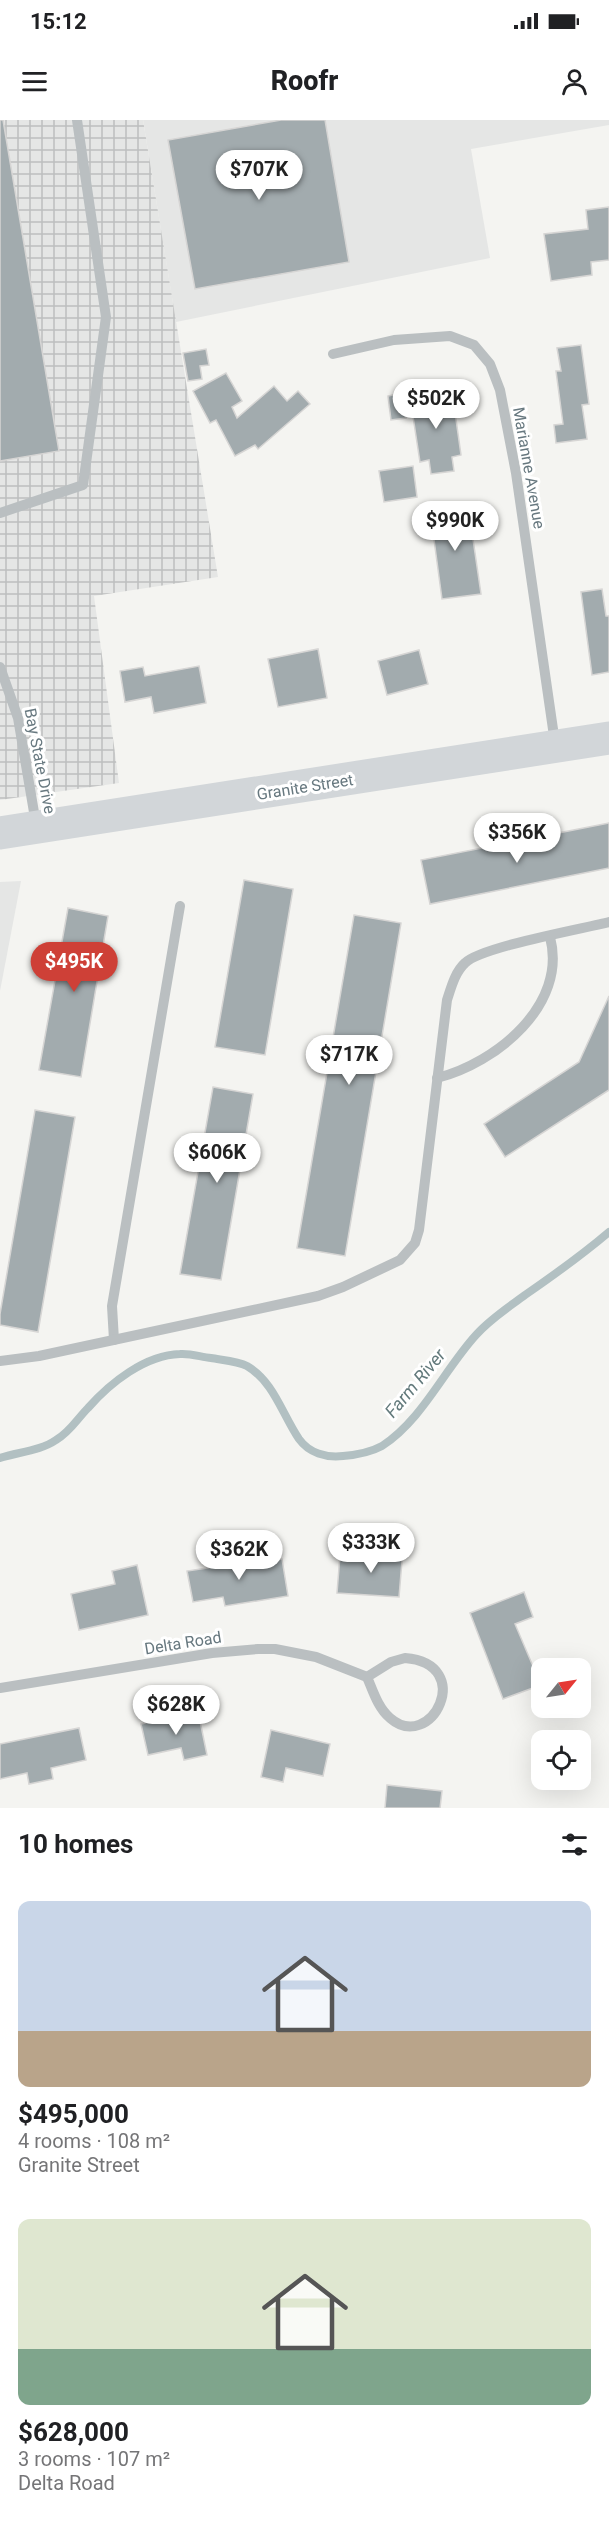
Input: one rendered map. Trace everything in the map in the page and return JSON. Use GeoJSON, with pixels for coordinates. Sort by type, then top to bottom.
{"type":"FeatureCollection","features":[{"type":"Feature","properties":{"kind":"main road","name":"Granite Street"},"geometry":{"type":"LineString","coordinates":[[0,833],[609,738]]}},
{"type":"Feature","properties":{"kind":"street"},"geometry":{"type":"LineString","coordinates":[[0,513],[83,485],[106,317],[77,120]]}},
{"type":"Feature","properties":{"kind":"street","name":"Marianne Avenue"},"geometry":{"type":"LineString","coordinates":[[333,354],[394,340],[450,336],[474,345],[490,364],[500,390],[516,473],[556,747]]}},
{"type":"Feature","properties":{"kind":"street","name":"Bay State Drive"},"geometry":{"type":"LineString","coordinates":[[0,667],[18,718],[37,828]]}},
{"type":"Feature","properties":{"kind":"street"},"geometry":{"type":"LineString","coordinates":[[114,1340],[112,1306],[180,906]]}},
{"type":"Feature","properties":{"kind":"street"},"geometry":{"type":"LineString","coordinates":[[0,1361],[114,1340],[318,1296],[343,1287],[400,1260],[415,1243],[422,1218],[447,1000],[451,986],[463,964],[483,952],[609,922]]}},
{"type":"Feature","properties":{"kind":"street"},"geometry":{"type":"LineString","coordinates":[[437,1078],[477,1062],[527,1023],[546,993],[552,973],[553,948],[550,937]]}},
{"type":"Feature","properties":{"kind":"street","name":"Delta Road"},"geometry":{"type":"LineString","coordinates":[[0,1688],[212,1653],[258,1649],[275,1649],[316,1657],[367,1677]]}},
{"type":"Feature","properties":{"kind":"street"},"geometry":{"type":"LineString","coordinates":[[405,1658],[419,1659],[429,1664],[438,1673],[443,1696],[440,1706],[434,1716],[424,1723],[412,1726],[400,1725],[382,1708],[367,1677],[392,1662],[405,1658]]}},
{"type":"Feature","properties":{"kind":"shaded area"},"geometry":{"type":"Polygon","coordinates":[[[0,120],[143,120],[218,577],[94,596],[119,783],[0,800],[0,120]]]}},
{"type":"Feature","properties":{"kind":"shaded area"},"geometry":{"type":"Polygon","coordinates":[[[143,120],[609,120],[609,125],[471,149],[490,258],[176,322],[143,120]]]}},
{"type":"Feature","properties":{"kind":"shaded area"},"geometry":{"type":"Polygon","coordinates":[[[21,881],[0,991],[0,882],[21,881]]]}},
{"type":"Feature","properties":{"kind":"building"},"geometry":{"type":"Polygon","coordinates":[[[0,120],[3,120],[59,451],[0,461],[0,120]]]}},
{"type":"Feature","properties":{"kind":"building"},"geometry":{"type":"Polygon","coordinates":[[[281,120],[325,120],[349,262],[195,289],[168,140],[281,120]]]}},
{"type":"Feature","properties":{"kind":"building"},"geometry":{"type":"Polygon","coordinates":[[[609,207],[609,260],[591,262],[592,275],[551,281],[544,234],[588,229],[586,210],[609,207]]]}},
{"type":"Feature","properties":{"kind":"building"},"geometry":{"type":"Polygon","coordinates":[[[581,345],[589,404],[582,405],[587,439],[556,443],[554,425],[563,424],[556,371],[561,371],[557,348],[581,345]]]}},
{"type":"Feature","properties":{"kind":"building"},"geometry":{"type":"Polygon","coordinates":[[[206,349],[209,365],[200,366],[202,379],[188,381],[183,353],[206,349]]]}},
{"type":"Feature","properties":{"kind":"building"},"geometry":{"type":"Polygon","coordinates":[[[226,373],[242,401],[232,407],[237,418],[274,386],[287,401],[298,391],[310,404],[258,449],[255,445],[235,456],[216,420],[210,423],[193,391],[226,373]]]}},
{"type":"Feature","properties":{"kind":"building"},"geometry":{"type":"Polygon","coordinates":[[[452,391],[461,455],[452,457],[454,471],[431,474],[429,460],[420,462],[410,397],[452,391]]]}},
{"type":"Feature","properties":{"kind":"building"},"geometry":{"type":"Polygon","coordinates":[[[402,393],[406,418],[391,420],[388,396],[402,393]]]}},
{"type":"Feature","properties":{"kind":"building"},"geometry":{"type":"Polygon","coordinates":[[[413,466],[417,497],[384,502],[379,471],[413,466]]]}},
{"type":"Feature","properties":{"kind":"building"},"geometry":{"type":"Polygon","coordinates":[[[468,505],[481,594],[442,599],[430,510],[468,505]]]}},
{"type":"Feature","properties":{"kind":"building"},"geometry":{"type":"Polygon","coordinates":[[[602,589],[606,616],[609,616],[609,672],[592,675],[581,592],[602,589]]]}},
{"type":"Feature","properties":{"kind":"building"},"geometry":{"type":"Polygon","coordinates":[[[318,649],[327,698],[278,707],[268,659],[318,649]]]}},
{"type":"Feature","properties":{"kind":"building"},"geometry":{"type":"Polygon","coordinates":[[[419,650],[428,684],[387,695],[378,661],[419,650]]]}},
{"type":"Feature","properties":{"kind":"building"},"geometry":{"type":"Polygon","coordinates":[[[199,666],[206,703],[154,713],[151,697],[125,702],[120,671],[143,667],[145,676],[199,666]]]}},
{"type":"Feature","properties":{"kind":"building"},"geometry":{"type":"Polygon","coordinates":[[[609,823],[609,868],[430,904],[421,860],[609,823]]]}},
{"type":"Feature","properties":{"kind":"building"},"geometry":{"type":"Polygon","coordinates":[[[244,880],[293,889],[265,1055],[215,1047],[244,880]]]}},
{"type":"Feature","properties":{"kind":"building"},"geometry":{"type":"Polygon","coordinates":[[[68,908],[108,916],[81,1077],[39,1070],[68,908]]]}},
{"type":"Feature","properties":{"kind":"building"},"geometry":{"type":"Polygon","coordinates":[[[354,915],[401,923],[345,1256],[297,1248],[354,915]]]}},
{"type":"Feature","properties":{"kind":"building"},"geometry":{"type":"Polygon","coordinates":[[[609,996],[609,1090],[505,1157],[484,1124],[579,1062],[609,996]]]}},
{"type":"Feature","properties":{"kind":"building"},"geometry":{"type":"Polygon","coordinates":[[[213,1087],[253,1094],[221,1280],[180,1274],[213,1087]]]}},
{"type":"Feature","properties":{"kind":"building"},"geometry":{"type":"Polygon","coordinates":[[[35,1110],[75,1117],[38,1332],[0,1325],[35,1110]]]}},
{"type":"Feature","properties":{"kind":"building"},"geometry":{"type":"Polygon","coordinates":[[[381,1548],[403,1549],[399,1597],[337,1593],[340,1555],[380,1558],[381,1548]]]}},
{"type":"Feature","properties":{"kind":"building"},"geometry":{"type":"Polygon","coordinates":[[[242,1550],[244,1565],[282,1559],[288,1596],[225,1606],[223,1597],[193,1602],[187,1571],[220,1566],[218,1554],[242,1550]]]}},
{"type":"Feature","properties":{"kind":"building"},"geometry":{"type":"Polygon","coordinates":[[[137,1565],[148,1615],[79,1630],[71,1594],[115,1584],[112,1571],[137,1565]]]}},
{"type":"Feature","properties":{"kind":"building"},"geometry":{"type":"Polygon","coordinates":[[[524,1592],[533,1617],[515,1624],[531,1662],[531,1689],[503,1699],[470,1613],[524,1592]]]}},
{"type":"Feature","properties":{"kind":"building"},"geometry":{"type":"Polygon","coordinates":[[[198,1711],[207,1755],[184,1760],[181,1748],[148,1755],[141,1724],[198,1711]]]}},
{"type":"Feature","properties":{"kind":"building"},"geometry":{"type":"Polygon","coordinates":[[[79,1728],[86,1760],[51,1768],[53,1779],[29,1784],[27,1773],[0,1779],[0,1744],[79,1728]]]}},
{"type":"Feature","properties":{"kind":"building"},"geometry":{"type":"Polygon","coordinates":[[[271,1730],[330,1744],[323,1776],[286,1768],[283,1782],[261,1777],[271,1730]]]}},
{"type":"Feature","properties":{"kind":"building"},"geometry":{"type":"Polygon","coordinates":[[[387,1785],[442,1791],[440,1808],[385,1808],[387,1785]]]}},
{"type":"Feature","properties":{"kind":"waterway","name":"Farm River"},"geometry":{"type":"LineString","coordinates":[[0,1458],[50,1444],[61,1437],[107,1389],[129,1372],[154,1359],[184,1354],[247,1366],[271,1390],[299,1439],[313,1451],[337,1456],[373,1450],[382,1446],[409,1422],[464,1349],[487,1324],[609,1232]]}}]}
